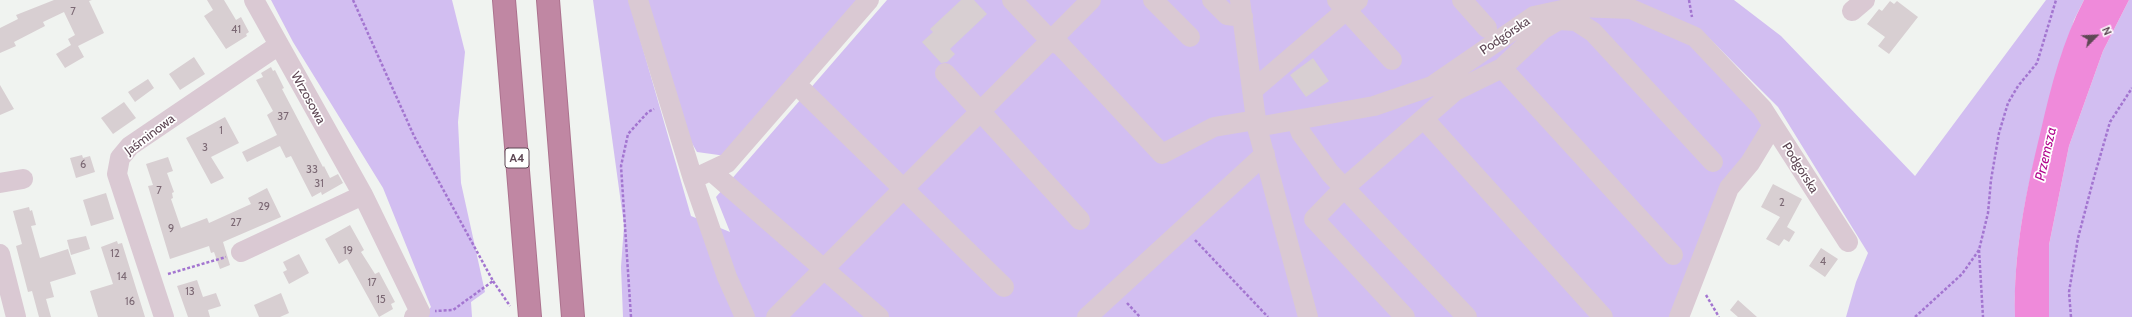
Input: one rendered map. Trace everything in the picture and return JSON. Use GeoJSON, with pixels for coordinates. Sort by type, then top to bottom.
{"type":"FeatureCollection","features":[{"type":"Feature","properties":{"kind":"highway","name":"A4"},"geometry":{"type":"LineString","coordinates":[[504,0],[530,317]]}},
{"type":"Feature","properties":{"kind":"highway"},"geometry":{"type":"LineString","coordinates":[[548,0],[573,317]]}},
{"type":"Feature","properties":{"kind":"street","name":"Wrzosowa"},"geometry":{"type":"LineString","coordinates":[[254,0],[363,195],[417,314]]}},
{"type":"Feature","properties":{"kind":"street"},"geometry":{"type":"LineString","coordinates":[[638,0],[692,180],[727,277],[745,317]]}},
{"type":"Feature","properties":{"kind":"street"},"geometry":{"type":"LineString","coordinates":[[692,180],[727,163],[869,0]]}},
{"type":"Feature","properties":{"kind":"street"},"geometry":{"type":"LineString","coordinates":[[1012,0],[1050,40]]}},
{"type":"Feature","properties":{"kind":"street"},"geometry":{"type":"LineString","coordinates":[[776,317],[1091,0]]}},
{"type":"Feature","properties":{"kind":"street"},"geometry":{"type":"LineString","coordinates":[[1153,0],[1190,37]]}},
{"type":"Feature","properties":{"kind":"street"},"geometry":{"type":"LineString","coordinates":[[1212,0],[1227,15],[1242,8],[1257,123],[1304,314]]}},
{"type":"Feature","properties":{"kind":"street"},"geometry":{"type":"LineString","coordinates":[[1462,0],[1487,28]]}},
{"type":"Feature","properties":{"kind":"street"},"geometry":{"type":"LineString","coordinates":[[1253,90],[1347,4],[1392,60]]}},
{"type":"Feature","properties":{"kind":"street","name":"Podgórska"},"geometry":{"type":"LineString","coordinates":[[1050,40],[1061,46],[1162,154],[1214,127],[1296,120],[1374,106],[1432,86],[1534,16],[1576,6],[1631,9],[1695,37],[1762,108],[1848,242]]}},
{"type":"Feature","properties":{"kind":"street"},"geometry":{"type":"LineString","coordinates":[[1405,317],[1314,219],[1344,188],[1455,91],[1487,77],[1502,68],[1542,30],[1559,20],[1576,21],[1593,32],[1713,162]]}},
{"type":"Feature","properties":{"kind":"street","name":"Jaśminowa"},"geometry":{"type":"LineString","coordinates":[[164,317],[117,174],[120,158],[130,146],[278,45]]}},
{"type":"Feature","properties":{"kind":"street"},"geometry":{"type":"LineString","coordinates":[[1502,68],[1673,255]]}},
{"type":"Feature","properties":{"kind":"street"},"geometry":{"type":"LineString","coordinates":[[945,73],[1080,220]]}},
{"type":"Feature","properties":{"kind":"street"},"geometry":{"type":"LineString","coordinates":[[796,84],[1004,287]]}},
{"type":"Feature","properties":{"kind":"street"},"geometry":{"type":"LineString","coordinates":[[1424,118],[1603,317]]}},
{"type":"Feature","properties":{"kind":"street"},"geometry":{"type":"LineString","coordinates":[[1296,120],[1301,133],[1330,173],[1467,317]]}},
{"type":"Feature","properties":{"kind":"street"},"geometry":{"type":"LineString","coordinates":[[1679,317],[1729,188],[1750,163],[1773,125]]}},
{"type":"Feature","properties":{"kind":"street"},"geometry":{"type":"LineString","coordinates":[[1088,317],[1265,154]]}},
{"type":"Feature","properties":{"kind":"street"},"geometry":{"type":"LineString","coordinates":[[711,171],[879,317]]}},
{"type":"Feature","properties":{"kind":"street"},"geometry":{"type":"LineString","coordinates":[[0,183],[23,180]]}},
{"type":"Feature","properties":{"kind":"street"},"geometry":{"type":"LineString","coordinates":[[241,252],[363,195]]}},
{"type":"Feature","properties":{"kind":"street"},"geometry":{"type":"LineString","coordinates":[[0,254],[16,317]]}},
{"type":"Feature","properties":{"kind":"path"},"geometry":{"type":"LineString","coordinates":[[353,0],[414,136],[493,280],[510,306]]}},
{"type":"Feature","properties":{"kind":"path"},"geometry":{"type":"LineString","coordinates":[[1984,317],[1980,250],[1988,213],[1991,180],[1999,133],[2008,104],[2018,86],[2037,63],[2043,49],[2051,10],[2056,0]]}},
{"type":"Feature","properties":{"kind":"path"},"geometry":{"type":"LineString","coordinates":[[2071,317],[2069,292],[2078,238],[2093,180],[2110,122],[2132,88]]}},
{"type":"Feature","properties":{"kind":"path"},"geometry":{"type":"LineString","coordinates":[[632,317],[622,166],[628,134],[648,112],[668,100]]}},
{"type":"Feature","properties":{"kind":"path"},"geometry":{"type":"LineString","coordinates":[[1184,228],[1268,317]]}},
{"type":"Feature","properties":{"kind":"path"},"geometry":{"type":"LineString","coordinates":[[1915,317],[1962,274],[1980,250]]}},
{"type":"Feature","properties":{"kind":"path"},"geometry":{"type":"LineString","coordinates":[[152,279],[241,252]]}},
{"type":"Feature","properties":{"kind":"path"},"geometry":{"type":"LineString","coordinates":[[417,314],[453,310],[493,280]]}},
{"type":"Feature","properties":{"kind":"shaded area"},"geometry":{"type":"Polygon","coordinates":[[[271,0],[452,0],[465,52],[458,122],[461,183],[485,292],[471,302],[472,317],[422,317],[431,307],[383,188],[293,42],[271,0]]]}},
{"type":"Feature","properties":{"kind":"shaded area"},"geometry":{"type":"Polygon","coordinates":[[[593,0],[629,0],[691,216],[730,232],[716,197],[887,0],[1734,0],[1781,36],[1915,176],[2046,0],[2084,0],[2074,20],[2042,130],[2033,167],[2019,241],[2015,317],[1846,317],[1856,282],[1868,253],[1778,107],[1709,38],[1764,125],[1675,317],[623,317],[621,267],[624,225],[593,0]]]}},
{"type":"Feature","properties":{"kind":"shaded area"},"geometry":{"type":"Polygon","coordinates":[[[646,0],[859,0],[726,156],[697,152],[689,138],[646,0]]]}},
{"type":"Feature","properties":{"kind":"shaded area"},"geometry":{"type":"Polygon","coordinates":[[[2129,0],[2132,0],[2132,317],[2049,317],[2049,245],[2069,146],[2103,51],[2129,0]]]}},
{"type":"Feature","properties":{"kind":"water","name":"Przemsza"},"geometry":{"type":"Polygon","coordinates":[[[2084,0],[2129,0],[2103,51],[2069,146],[2049,245],[2049,317],[2015,317],[2018,246],[2030,176],[2058,64],[2070,31],[2084,0]]]}},
{"type":"Feature","properties":{"kind":"building"},"geometry":{"type":"Polygon","coordinates":[[[54,0],[92,0],[89,1],[104,33],[78,46],[84,57],[65,68],[56,54],[71,45],[68,39],[75,35],[64,12],[43,22],[45,26],[14,42],[16,46],[0,53],[0,28],[18,19],[16,15],[54,0]]]}},
{"type":"Feature","properties":{"kind":"building"},"geometry":{"type":"Polygon","coordinates":[[[207,0],[224,0],[236,20],[241,17],[249,32],[246,34],[247,36],[226,49],[204,16],[213,10],[207,0]]]}},
{"type":"Feature","properties":{"kind":"building"},"geometry":{"type":"Polygon","coordinates":[[[961,0],[974,0],[987,14],[950,49],[955,54],[947,62],[941,63],[922,42],[933,32],[930,29],[961,0]]]}},
{"type":"Feature","properties":{"kind":"building"},"geometry":{"type":"Polygon","coordinates":[[[1890,1],[1894,4],[1897,1],[1918,17],[1889,54],[1878,46],[1885,37],[1867,24],[1879,9],[1882,11],[1890,1]]]}},
{"type":"Feature","properties":{"kind":"building"},"geometry":{"type":"Polygon","coordinates":[[[194,57],[205,74],[180,90],[169,74],[194,57]]]}},
{"type":"Feature","properties":{"kind":"building"},"geometry":{"type":"Polygon","coordinates":[[[1313,58],[1329,81],[1306,97],[1290,75],[1313,58]]]}},
{"type":"Feature","properties":{"kind":"building"},"geometry":{"type":"Polygon","coordinates":[[[271,67],[273,71],[275,70],[284,88],[282,89],[323,167],[324,166],[330,178],[338,174],[343,183],[322,195],[321,192],[312,197],[291,156],[286,158],[280,146],[247,162],[242,152],[277,135],[267,115],[273,111],[256,80],[263,77],[261,73],[271,67]]]}},
{"type":"Feature","properties":{"kind":"building"},"geometry":{"type":"Polygon","coordinates":[[[148,79],[154,88],[135,102],[128,92],[148,79]]]}},
{"type":"Feature","properties":{"kind":"building"},"geometry":{"type":"Polygon","coordinates":[[[0,85],[14,109],[0,115],[0,85]]]}},
{"type":"Feature","properties":{"kind":"building"},"geometry":{"type":"Polygon","coordinates":[[[124,102],[136,118],[113,134],[101,118],[124,102]]]}},
{"type":"Feature","properties":{"kind":"building"},"geometry":{"type":"Polygon","coordinates":[[[225,117],[239,143],[211,157],[224,178],[211,184],[186,138],[225,117]]]}},
{"type":"Feature","properties":{"kind":"building"},"geometry":{"type":"Polygon","coordinates":[[[82,155],[83,158],[90,156],[95,172],[76,178],[70,158],[82,155]]]}},
{"type":"Feature","properties":{"kind":"building"},"geometry":{"type":"Polygon","coordinates":[[[168,157],[173,171],[167,173],[174,192],[172,193],[173,198],[171,199],[181,228],[207,218],[209,223],[251,204],[248,198],[267,188],[281,217],[223,242],[230,265],[220,269],[214,252],[211,253],[209,246],[170,259],[148,186],[153,185],[146,164],[168,157]]]}},
{"type":"Feature","properties":{"kind":"building"},"geometry":{"type":"Polygon","coordinates":[[[1773,184],[1802,199],[1787,227],[1795,232],[1789,242],[1784,239],[1779,246],[1766,239],[1780,217],[1761,207],[1773,184]]]}},
{"type":"Feature","properties":{"kind":"building"},"geometry":{"type":"Polygon","coordinates":[[[106,193],[114,219],[91,226],[83,200],[106,193]]]}},
{"type":"Feature","properties":{"kind":"building"},"geometry":{"type":"Polygon","coordinates":[[[29,207],[30,211],[32,210],[36,225],[31,226],[40,258],[68,249],[76,274],[50,282],[54,297],[46,299],[51,317],[39,317],[32,291],[28,292],[16,246],[22,244],[13,211],[29,207]]]}},
{"type":"Feature","properties":{"kind":"building"},"geometry":{"type":"Polygon","coordinates":[[[350,225],[364,250],[361,252],[375,274],[379,272],[395,302],[391,304],[393,309],[379,317],[347,259],[339,264],[325,239],[350,225]]]}},
{"type":"Feature","properties":{"kind":"building"},"geometry":{"type":"Polygon","coordinates":[[[86,236],[90,249],[71,255],[67,240],[86,236]]]}},
{"type":"Feature","properties":{"kind":"building"},"geometry":{"type":"Polygon","coordinates":[[[117,241],[118,244],[122,243],[145,317],[98,317],[90,291],[113,284],[101,247],[117,241]]]}},
{"type":"Feature","properties":{"kind":"building"},"geometry":{"type":"Polygon","coordinates":[[[1821,248],[1838,259],[1825,277],[1809,266],[1821,248]]]}},
{"type":"Feature","properties":{"kind":"building"},"geometry":{"type":"Polygon","coordinates":[[[299,254],[309,273],[289,284],[283,272],[287,270],[283,262],[299,254]]]}},
{"type":"Feature","properties":{"kind":"building"},"geometry":{"type":"Polygon","coordinates":[[[197,280],[203,297],[216,293],[221,306],[208,310],[210,317],[188,317],[177,286],[197,280]]]}},
{"type":"Feature","properties":{"kind":"building"},"geometry":{"type":"Polygon","coordinates":[[[281,293],[289,313],[280,317],[259,317],[254,305],[281,293]]]}},
{"type":"Feature","properties":{"kind":"building"},"geometry":{"type":"Polygon","coordinates":[[[1738,300],[1757,317],[1738,317],[1730,310],[1738,300]]]}}]}
